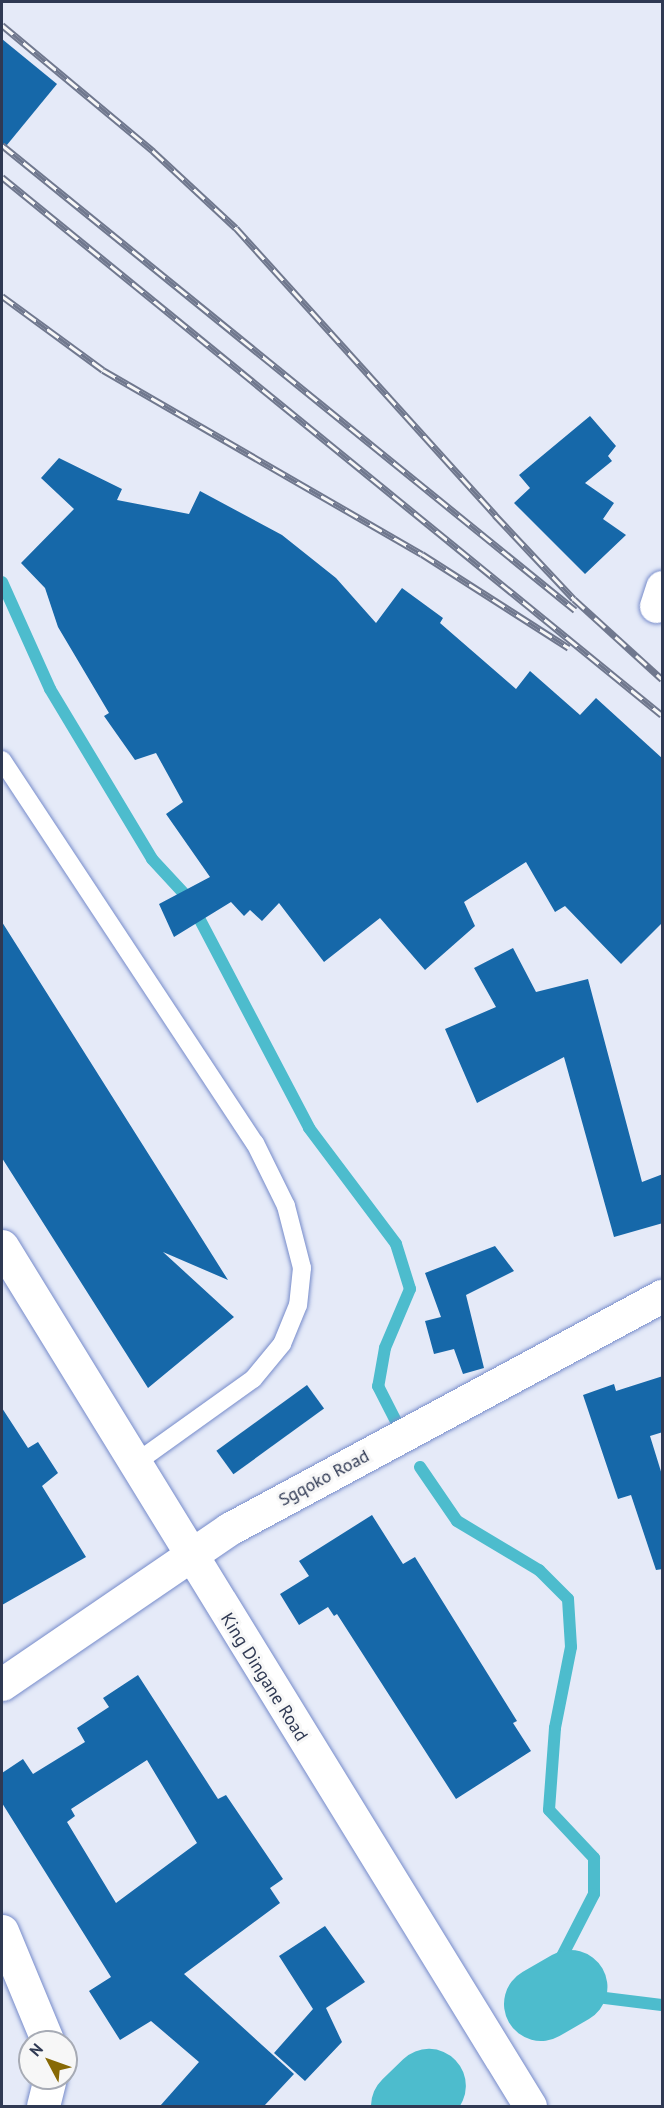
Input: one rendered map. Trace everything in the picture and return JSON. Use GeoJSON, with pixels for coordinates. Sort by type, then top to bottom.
{"type":"FeatureCollection","features":[{"type":"Feature","properties":{"kind":"street","name":"King Dingane Road"},"geometry":{"type":"LineString","coordinates":[[2,1246],[188,1555],[530,2106]]}},
{"type":"Feature","properties":{"kind":"street","name":"Sgqoko Road"},"geometry":{"type":"LineString","coordinates":[[2,1684],[188,1555],[663,1296]]}},
{"type":"Feature","properties":{"kind":"street"},"geometry":{"type":"LineString","coordinates":[[2,1931],[43,2030]]}},
{"type":"Feature","properties":{"kind":"street"},"geometry":{"type":"LineString","coordinates":[[43,2106],[47,2090]]}},
{"type":"Feature","properties":{"kind":"lane"},"geometry":{"type":"LineString","coordinates":[[2,760],[255,1143],[286,1206],[302,1268],[298,1305],[282,1344],[253,1379],[134,1465]]}},
{"type":"Feature","properties":{"kind":"building"},"geometry":{"type":"Polygon","coordinates":[[[2,39],[57,84],[2,151],[2,39]]]}},
{"type":"Feature","properties":{"kind":"building"},"geometry":{"type":"Polygon","coordinates":[[[590,416],[616,446],[608,456],[612,461],[585,483],[614,503],[603,519],[626,535],[585,574],[514,503],[530,488],[519,475],[590,416]]]}},
{"type":"Feature","properties":{"kind":"building"},"geometry":{"type":"Polygon","coordinates":[[[59,458],[122,489],[117,500],[189,514],[200,491],[282,535],[336,578],[376,623],[402,588],[443,618],[440,623],[516,689],[530,671],[580,715],[596,698],[663,759],[663,922],[621,964],[565,906],[555,912],[526,862],[464,902],[475,926],[425,970],[380,918],[324,962],[279,903],[262,921],[250,910],[244,916],[231,902],[174,937],[159,904],[210,877],[166,814],[183,802],[156,753],[135,760],[104,716],[109,713],[58,627],[45,588],[21,563],[74,509],[41,478],[59,458]]]}},
{"type":"Feature","properties":{"kind":"building"},"geometry":{"type":"Polygon","coordinates":[[[2,922],[228,1280],[163,1252],[234,1317],[148,1388],[2,1158],[2,922]]]}},
{"type":"Feature","properties":{"kind":"building"},"geometry":{"type":"Polygon","coordinates":[[[513,948],[536,992],[588,979],[642,1182],[663,1174],[663,1223],[614,1237],[564,1057],[477,1103],[445,1029],[496,1007],[474,968],[513,948]]]}},
{"type":"Feature","properties":{"kind":"building"},"geometry":{"type":"Polygon","coordinates":[[[495,1246],[514,1271],[466,1295],[484,1368],[463,1374],[454,1349],[434,1354],[425,1321],[441,1317],[425,1273],[495,1246]]]}},
{"type":"Feature","properties":{"kind":"building"},"geometry":{"type":"Polygon","coordinates":[[[663,1376],[663,1432],[650,1436],[663,1478],[663,1569],[656,1570],[631,1495],[618,1499],[583,1395],[614,1384],[616,1391],[663,1376]]]}},
{"type":"Feature","properties":{"kind":"building"},"geometry":{"type":"Polygon","coordinates":[[[307,1385],[324,1408],[233,1474],[216,1451],[307,1385]]]}},
{"type":"Feature","properties":{"kind":"building"},"geometry":{"type":"Polygon","coordinates":[[[2,1408],[28,1448],[38,1442],[58,1473],[42,1486],[86,1557],[2,1605],[2,1408]]]}},
{"type":"Feature","properties":{"kind":"building"},"geometry":{"type":"Polygon","coordinates":[[[372,1515],[403,1564],[415,1557],[517,1721],[513,1723],[531,1751],[456,1799],[337,1614],[334,1616],[328,1607],[299,1625],[280,1594],[309,1576],[299,1561],[372,1515]]]}},
{"type":"Feature","properties":{"kind":"building"},"geometry":{"type":"Polygon","coordinates":[[[138,1675],[218,1799],[226,1795],[283,1879],[270,1888],[280,1903],[184,1974],[294,2074],[264,2106],[160,2106],[199,2062],[151,2021],[120,2040],[89,1991],[111,1977],[2,1803],[2,1773],[23,1759],[33,1774],[85,1742],[77,1728],[109,1707],[103,1698],[138,1675]],[[147,1760],[71,1809],[75,1816],[67,1822],[116,1903],[197,1843],[147,1760]]]}},
{"type":"Feature","properties":{"kind":"building"},"geometry":{"type":"Polygon","coordinates":[[[325,1926],[365,1982],[326,2008],[342,2042],[305,2081],[274,2053],[313,2009],[279,1956],[325,1926]]]}},
{"type":"Feature","properties":{"kind":"waterway"},"geometry":{"type":"LineString","coordinates":[[2,582],[50,689],[152,859],[189,899],[309,1128],[396,1244],[410,1289],[385,1348],[378,1386],[396,1421]]}},
{"type":"Feature","properties":{"kind":"waterway"},"geometry":{"type":"LineString","coordinates":[[420,1467],[457,1521],[539,1570],[568,1599],[571,1647],[555,1728],[549,1810],[594,1858],[594,1894],[558,1964],[570,1987],[597,1997],[662,2005]]}},
{"type":"Feature","properties":{"kind":"waterway"},"geometry":{"type":"LineString","coordinates":[[541,2004],[570,1987]]}},
{"type":"Feature","properties":{"kind":"waterway"},"geometry":{"type":"LineString","coordinates":[[408,2106],[429,2086]]}},
{"type":"Feature","properties":{"kind":"railway"},"geometry":{"type":"LineString","coordinates":[[2,25],[153,151],[236,228],[495,515],[574,599],[662,679]]}},
{"type":"Feature","properties":{"kind":"railway"},"geometry":{"type":"LineString","coordinates":[[2,145],[575,610]]}},
{"type":"Feature","properties":{"kind":"railway"},"geometry":{"type":"LineString","coordinates":[[2,177],[662,715]]}},
{"type":"Feature","properties":{"kind":"railway"},"geometry":{"type":"LineString","coordinates":[[2,296],[103,370],[422,554],[569,648]]}}]}
